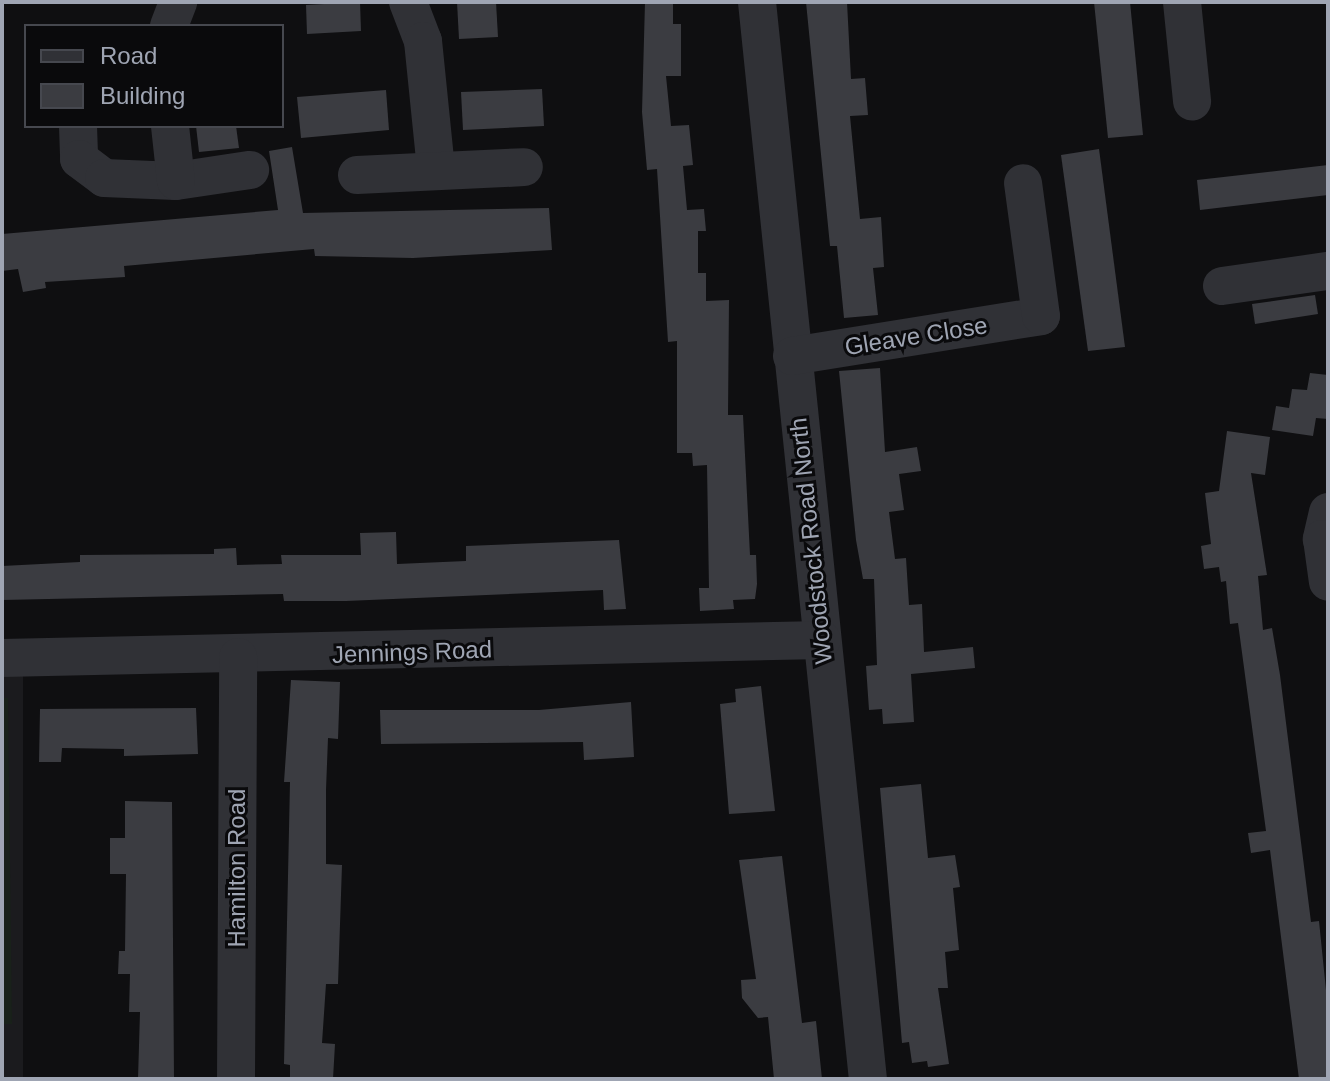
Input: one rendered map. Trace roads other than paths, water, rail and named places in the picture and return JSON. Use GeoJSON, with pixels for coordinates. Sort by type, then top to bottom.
{"type":"FeatureCollection","features":[{"type":"Feature","properties":{"kind":"street"},"geometry":{"type":"LineString","coordinates":[[170,24],[178,2]]}},
{"type":"Feature","properties":{"kind":"street"},"geometry":{"type":"LineString","coordinates":[[408,2],[423,41],[436,170]]}},
{"type":"Feature","properties":{"kind":"street","name":"Woodstock Road North"},"geometry":{"type":"LineString","coordinates":[[757,2],[868,1079]]}},
{"type":"Feature","properties":{"kind":"street"},"geometry":{"type":"LineString","coordinates":[[1182,2],[1192,101]]}},
{"type":"Feature","properties":{"kind":"street"},"geometry":{"type":"LineString","coordinates":[[78,128],[79,159],[104,178],[176,181],[250,170]]}},
{"type":"Feature","properties":{"kind":"street"},"geometry":{"type":"LineString","coordinates":[[170,128],[176,181]]}},
{"type":"Feature","properties":{"kind":"street"},"geometry":{"type":"LineString","coordinates":[[357,175],[524,167]]}},
{"type":"Feature","properties":{"kind":"street","name":"Gleave Close"},"geometry":{"type":"LineString","coordinates":[[792,356],[1045,328],[1023,183]]}},
{"type":"Feature","properties":{"kind":"street"},"geometry":{"type":"LineString","coordinates":[[1222,286],[1328,271]]}},
{"type":"Feature","properties":{"kind":"street"},"geometry":{"type":"LineString","coordinates":[[1328,512],[1322,539],[1328,582]]}},
{"type":"Feature","properties":{"kind":"street","name":"Jennings Road"},"geometry":{"type":"LineString","coordinates":[[2,658],[238,657],[822,640]]}},
{"type":"Feature","properties":{"kind":"street","name":"Hamilton Road"},"geometry":{"type":"LineString","coordinates":[[236,1079],[238,657]]}}]}
